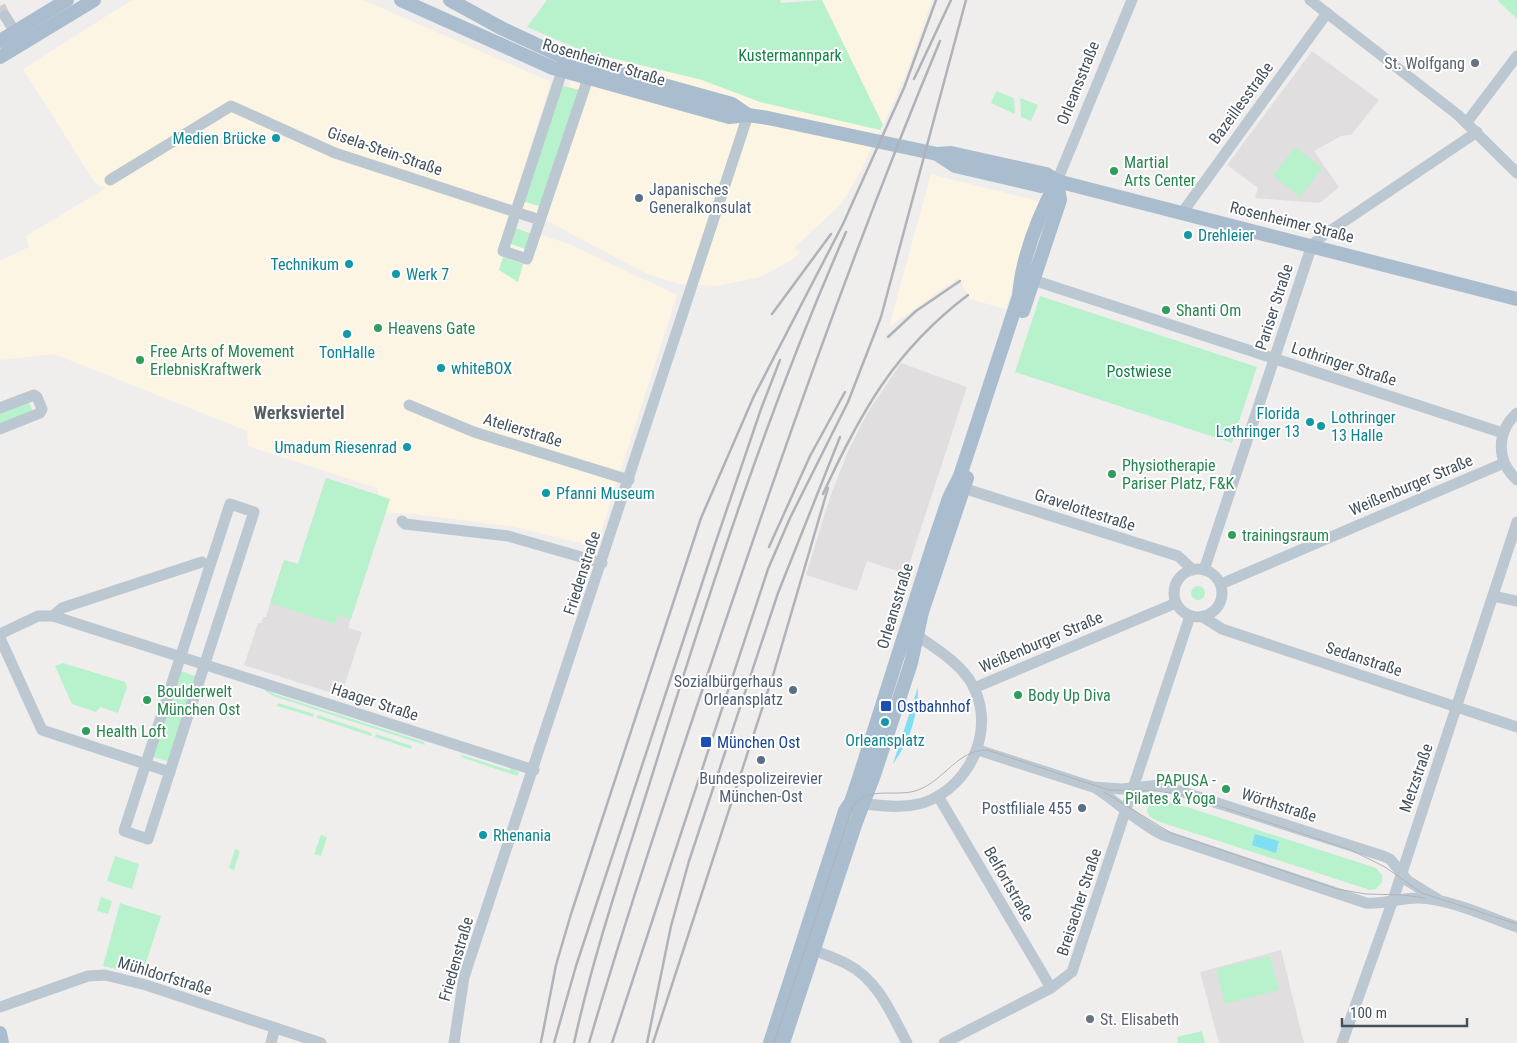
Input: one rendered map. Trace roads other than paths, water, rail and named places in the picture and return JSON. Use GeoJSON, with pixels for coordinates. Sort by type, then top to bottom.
{"type":"FeatureCollection","features":[{"type":"Feature","properties":{"kind":"main road"},"geometry":{"type":"LineString","coordinates":[[0,41],[67,0]]}},
{"type":"Feature","properties":{"kind":"main road"},"geometry":{"type":"LineString","coordinates":[[0,58],[94,0]]}},
{"type":"Feature","properties":{"kind":"main road","name":"Rosenheimer Straße"},"geometry":{"type":"LineString","coordinates":[[401,0],[562,71],[729,117],[748,115],[937,154],[955,166],[1041,186],[1058,181],[1129,197],[1182,213],[1517,299]]}},
{"type":"Feature","properties":{"kind":"main road","name":"Rosenheimer Straße"},"geometry":{"type":"LineString","coordinates":[[459,2],[503,29],[563,57],[732,104],[748,115]]}},
{"type":"Feature","properties":{"kind":"main road","name":"Orleansstraße"},"geometry":{"type":"LineString","coordinates":[[959,487],[1060,200],[1058,181]]}},
{"type":"Feature","properties":{"kind":"main road","name":"Orleansstraße"},"geometry":{"type":"LineString","coordinates":[[770,1043],[808,948],[857,803],[1019,296],[1020,278],[1046,203],[1058,181]]}},
{"type":"Feature","properties":{"kind":"main road","name":"Orleansstraße"},"geometry":{"type":"LineString","coordinates":[[784,1043],[808,948]]}},
{"type":"Feature","properties":{"kind":"main road"},"geometry":{"type":"LineString","coordinates":[[0,1033],[2,1043]]}},
{"type":"Feature","properties":{"kind":"street","name":"Orleansstraße"},"geometry":{"type":"LineString","coordinates":[[1058,181],[1132,0]]}},
{"type":"Feature","properties":{"kind":"street"},"geometry":{"type":"LineString","coordinates":[[1310,0],[1466,122],[1516,168]]}},
{"type":"Feature","properties":{"kind":"street","name":"Bazeillesstraße"},"geometry":{"type":"LineString","coordinates":[[1182,213],[1328,13]]}},
{"type":"Feature","properties":{"kind":"street"},"geometry":{"type":"LineString","coordinates":[[5,16],[15,32]]}},
{"type":"Feature","properties":{"kind":"street"},"geometry":{"type":"LineString","coordinates":[[1466,122],[1517,56]]}},
{"type":"Feature","properties":{"kind":"street"},"geometry":{"type":"LineString","coordinates":[[562,71],[503,251],[527,259],[588,78]]}},
{"type":"Feature","properties":{"kind":"street","name":"Gisela-Stein-Straße"},"geometry":{"type":"LineString","coordinates":[[110,180],[231,106],[336,153],[540,220]]}},
{"type":"Feature","properties":{"kind":"street","name":"Friedenstraße"},"geometry":{"type":"LineString","coordinates":[[454,1043],[464,977],[534,770],[748,115]]}},
{"type":"Feature","properties":{"kind":"street"},"geometry":{"type":"LineString","coordinates":[[1312,246],[1321,237],[1476,132]]}},
{"type":"Feature","properties":{"kind":"street","name":"Pariser Straße"},"geometry":{"type":"LineString","coordinates":[[1199,570],[1312,246]]}},
{"type":"Feature","properties":{"kind":"street","name":"Lothringer Straße"},"geometry":{"type":"LineString","coordinates":[[1033,280],[1503,432]]}},
{"type":"Feature","properties":{"kind":"street"},"geometry":{"type":"LineString","coordinates":[[0,408],[34,395],[37,396],[42,411],[0,429]]}},
{"type":"Feature","properties":{"kind":"street","name":"Atelierstraße"},"geometry":{"type":"LineString","coordinates":[[409,405],[474,432],[629,480]]}},
{"type":"Feature","properties":{"kind":"street"},"geometry":{"type":"LineString","coordinates":[[1517,413],[1503,432],[1500,445],[1504,463],[1517,480]]}},
{"type":"Feature","properties":{"kind":"street","name":"Weißenburger Straße"},"geometry":{"type":"LineString","coordinates":[[1221,584],[1504,463]]}},
{"type":"Feature","properties":{"kind":"street","name":"Gravelottestraße"},"geometry":{"type":"LineString","coordinates":[[959,487],[1178,556],[1199,570]]}},
{"type":"Feature","properties":{"kind":"street"},"geometry":{"type":"LineString","coordinates":[[230,504],[254,512],[205,664],[148,839],[124,831],[230,504]]}},
{"type":"Feature","properties":{"kind":"street"},"geometry":{"type":"LineString","coordinates":[[402,522],[405,524],[508,536],[602,563]]}},
{"type":"Feature","properties":{"kind":"street","name":"Metzstraße"},"geometry":{"type":"LineString","coordinates":[[1342,1043],[1393,900],[1517,522]]}},
{"type":"Feature","properties":{"kind":"street"},"geometry":{"type":"LineString","coordinates":[[0,634],[38,616],[53,616],[62,608],[202,562]]}},
{"type":"Feature","properties":{"kind":"street"},"geometry":{"type":"LineString","coordinates":[[1199,570],[1211,573],[1221,584],[1222,598],[1220,604],[1210,614],[1203,617],[1190,616],[1179,608],[1176,603],[1174,594],[1179,579],[1199,570]]}},
{"type":"Feature","properties":{"kind":"street"},"geometry":{"type":"LineString","coordinates":[[1493,596],[1517,601]]}},
{"type":"Feature","properties":{"kind":"street","name":"Weißenburger Straße"},"geometry":{"type":"LineString","coordinates":[[974,688],[1176,603]]}},
{"type":"Feature","properties":{"kind":"street","name":"Haager Straße"},"geometry":{"type":"LineString","coordinates":[[53,616],[534,770]]}},
{"type":"Feature","properties":{"kind":"street"},"geometry":{"type":"LineString","coordinates":[[1133,788],[1190,616]]}},
{"type":"Feature","properties":{"kind":"street","name":"Sedanstraße"},"geometry":{"type":"LineString","coordinates":[[1203,617],[1222,629],[1517,728]]}},
{"type":"Feature","properties":{"kind":"street"},"geometry":{"type":"LineString","coordinates":[[857,803],[907,806],[938,796],[961,777],[978,750],[981,723],[974,688],[963,672],[950,659],[912,632]]}},
{"type":"Feature","properties":{"kind":"street"},"geometry":{"type":"LineString","coordinates":[[0,638],[42,730],[170,772]]}},
{"type":"Feature","properties":{"kind":"street","name":"Wörthstraße"},"geometry":{"type":"LineString","coordinates":[[978,750],[1093,787],[1122,790],[1154,784],[1178,789],[1383,856],[1390,859],[1408,881],[1439,900],[1517,927]]}},
{"type":"Feature","properties":{"kind":"street","name":"Wörthstraße"},"geometry":{"type":"LineString","coordinates":[[1093,787],[1126,809],[1138,821],[1163,835],[1366,903],[1376,904],[1393,900],[1420,898],[1439,900]]}},
{"type":"Feature","properties":{"kind":"street","name":"Breisacher Straße"},"geometry":{"type":"LineString","coordinates":[[944,1043],[1051,988],[1066,979],[1077,965],[1133,788]]}},
{"type":"Feature","properties":{"kind":"street","name":"Belfortstraße"},"geometry":{"type":"LineString","coordinates":[[938,796],[1051,988]]}},
{"type":"Feature","properties":{"kind":"street"},"geometry":{"type":"LineString","coordinates":[[808,948],[848,964],[867,977],[889,1008],[907,1043]]}},
{"type":"Feature","properties":{"kind":"street","name":"Mühldorfstraße"},"geometry":{"type":"LineString","coordinates":[[0,1007],[88,976],[105,975],[146,985],[321,1043]]}},
{"type":"Feature","properties":{"kind":"street"},"geometry":{"type":"LineString","coordinates":[[271,1043],[275,1028]]}},
{"type":"Feature","properties":{"kind":"water"},"geometry":{"type":"Polygon","coordinates":[[[918,687],[915,718],[904,746],[893,764],[918,687]]]}},
{"type":"Feature","properties":{"kind":"water"},"geometry":{"type":"Polygon","coordinates":[[[1255,834],[1279,841],[1276,853],[1252,845],[1255,834]]]}},
{"type":"Feature","properties":{"kind":"tunnel"},"geometry":{"type":"LineString","coordinates":[[0,6],[5,16]]}},
{"type":"Feature","properties":{"kind":"tram line"},"geometry":{"type":"LineString","coordinates":[[774,1043],[853,806],[859,800],[875,794],[918,790],[936,780],[959,760],[977,751],[987,750],[1109,790],[1157,791],[1189,796],[1351,850],[1385,867],[1422,893],[1517,924]]}},
{"type":"Feature","properties":{"kind":"tram line"},"geometry":{"type":"LineString","coordinates":[[1104,792],[1171,833],[1337,889],[1366,894],[1403,895],[1425,898]]}},
{"type":"Feature","properties":{"kind":"railway"},"geometry":{"type":"LineString","coordinates":[[541,1042],[556,965],[571,914],[701,518],[754,396],[843,224],[904,88],[936,0]]}},
{"type":"Feature","properties":{"kind":"railway"},"geometry":{"type":"LineString","coordinates":[[914,79],[951,0]]}},
{"type":"Feature","properties":{"kind":"railway"},"geometry":{"type":"LineString","coordinates":[[612,1043],[768,569],[790,518],[848,402],[881,317],[966,0]]}},
{"type":"Feature","properties":{"kind":"railway"},"geometry":{"type":"LineString","coordinates":[[589,1043],[663,808],[791,431],[848,274],[940,41]]}},
{"type":"Feature","properties":{"kind":"railway"},"geometry":{"type":"LineString","coordinates":[[574,1043],[592,969],[614,896],[723,554],[793,360],[846,232]]}},
{"type":"Feature","properties":{"kind":"railway"},"geometry":{"type":"LineString","coordinates":[[772,314],[831,234]]}},
{"type":"Feature","properties":{"kind":"railway"},"geometry":{"type":"LineString","coordinates":[[888,337],[916,311],[960,281]]}},
{"type":"Feature","properties":{"kind":"railway"},"geometry":{"type":"LineString","coordinates":[[823,494],[851,436],[882,385],[920,338],[942,316],[968,295]]}},
{"type":"Feature","properties":{"kind":"railway"},"geometry":{"type":"LineString","coordinates":[[554,1043],[576,966],[713,550],[761,409],[780,360]]}},
{"type":"Feature","properties":{"kind":"railway"},"geometry":{"type":"LineString","coordinates":[[769,547],[810,456],[845,392]]}},
{"type":"Feature","properties":{"kind":"railway"},"geometry":{"type":"LineString","coordinates":[[647,1043],[671,926],[689,861],[778,593],[840,437]]}},
{"type":"Feature","properties":{"kind":"railway"},"geometry":{"type":"LineString","coordinates":[[653,1043],[774,672],[828,488]]}},
{"type":"Feature","properties":{"kind":"place","name":"St. Wolfgang"},"geometry":{"type":"Point","coordinates":[1475,63]}},
{"type":"Feature","properties":{"kind":"place","name":"Medien Brücke"},"geometry":{"type":"Point","coordinates":[276,138]}},
{"type":"Feature","properties":{"kind":"place","name":"Martial Arts Center"},"geometry":{"type":"Point","coordinates":[1114,171]}},
{"type":"Feature","properties":{"kind":"place","name":"Japanisches Generalkonsulat"},"geometry":{"type":"Point","coordinates":[639,198]}},
{"type":"Feature","properties":{"kind":"place","name":"Drehleier"},"geometry":{"type":"Point","coordinates":[1188,235]}},
{"type":"Feature","properties":{"kind":"place","name":"Technikum"},"geometry":{"type":"Point","coordinates":[349,264]}},
{"type":"Feature","properties":{"kind":"place","name":"Werk 7"},"geometry":{"type":"Point","coordinates":[396,274]}},
{"type":"Feature","properties":{"kind":"place","name":"Shanti Om"},"geometry":{"type":"Point","coordinates":[1166,310]}},
{"type":"Feature","properties":{"kind":"place","name":"Heavens Gate"},"geometry":{"type":"Point","coordinates":[378,328]}},
{"type":"Feature","properties":{"kind":"place","name":"TonHalle"},"geometry":{"type":"Point","coordinates":[347,334]}},
{"type":"Feature","properties":{"kind":"place","name":"Free Arts of Movement ErlebnisKraftwerk"},"geometry":{"type":"Point","coordinates":[140,360]}},
{"type":"Feature","properties":{"kind":"place","name":"whiteBOX"},"geometry":{"type":"Point","coordinates":[441,368]}},
{"type":"Feature","properties":{"kind":"place","name":"Florida Lothringer 13"},"geometry":{"type":"Point","coordinates":[1310,422]}},
{"type":"Feature","properties":{"kind":"place","name":"Lothringer 13 Halle"},"geometry":{"type":"Point","coordinates":[1321,426]}},
{"type":"Feature","properties":{"kind":"place","name":"Umadum Riesenrad"},"geometry":{"type":"Point","coordinates":[407,447]}},
{"type":"Feature","properties":{"kind":"place","name":"Physiotherapie Pariser Platz, F&K"},"geometry":{"type":"Point","coordinates":[1112,474]}},
{"type":"Feature","properties":{"kind":"place","name":"Pfanni Museum"},"geometry":{"type":"Point","coordinates":[546,493]}},
{"type":"Feature","properties":{"kind":"place","name":"trainingsraum"},"geometry":{"type":"Point","coordinates":[1232,535]}},
{"type":"Feature","properties":{"kind":"place","name":"Sozialbürgerhaus Orleansplatz"},"geometry":{"type":"Point","coordinates":[793,690]}},
{"type":"Feature","properties":{"kind":"place","name":"Body Up Diva"},"geometry":{"type":"Point","coordinates":[1018,695]}},
{"type":"Feature","properties":{"kind":"place","name":"Boulderwelt München Ost"},"geometry":{"type":"Point","coordinates":[147,700]}},
{"type":"Feature","properties":{"kind":"place","name":"Ostbahnhof"},"geometry":{"type":"Point","coordinates":[886,706]}},
{"type":"Feature","properties":{"kind":"place","name":"Orleansplatz"},"geometry":{"type":"Point","coordinates":[885,722]}},
{"type":"Feature","properties":{"kind":"place","name":"Health Loft"},"geometry":{"type":"Point","coordinates":[86,731]}},
{"type":"Feature","properties":{"kind":"place","name":"München Ost"},"geometry":{"type":"Point","coordinates":[706,742]}},
{"type":"Feature","properties":{"kind":"place","name":"Bundespolizeirevier München-Ost"},"geometry":{"type":"Point","coordinates":[761,760]}},
{"type":"Feature","properties":{"kind":"place","name":"PAPUSA - Pilates & Yoga"},"geometry":{"type":"Point","coordinates":[1226,789]}},
{"type":"Feature","properties":{"kind":"place","name":"Postfiliale 455"},"geometry":{"type":"Point","coordinates":[1082,808]}},
{"type":"Feature","properties":{"kind":"place","name":"Rhenania"},"geometry":{"type":"Point","coordinates":[483,835]}},
{"type":"Feature","properties":{"kind":"place","name":"St. Elisabeth"},"geometry":{"type":"Point","coordinates":[1090,1019]}},
{"type":"Feature","properties":{"kind":"district","name":"Werksviertel"},"geometry":{"type":"Point","coordinates":[299,412]}},
{"type":"Feature","properties":{"kind":"park label","name":"Kustermannpark"},"geometry":{"type":"Point","coordinates":[790,55]}},
{"type":"Feature","properties":{"kind":"park label","name":"Postwiese"},"geometry":{"type":"Point","coordinates":[1139,371]}}]}
